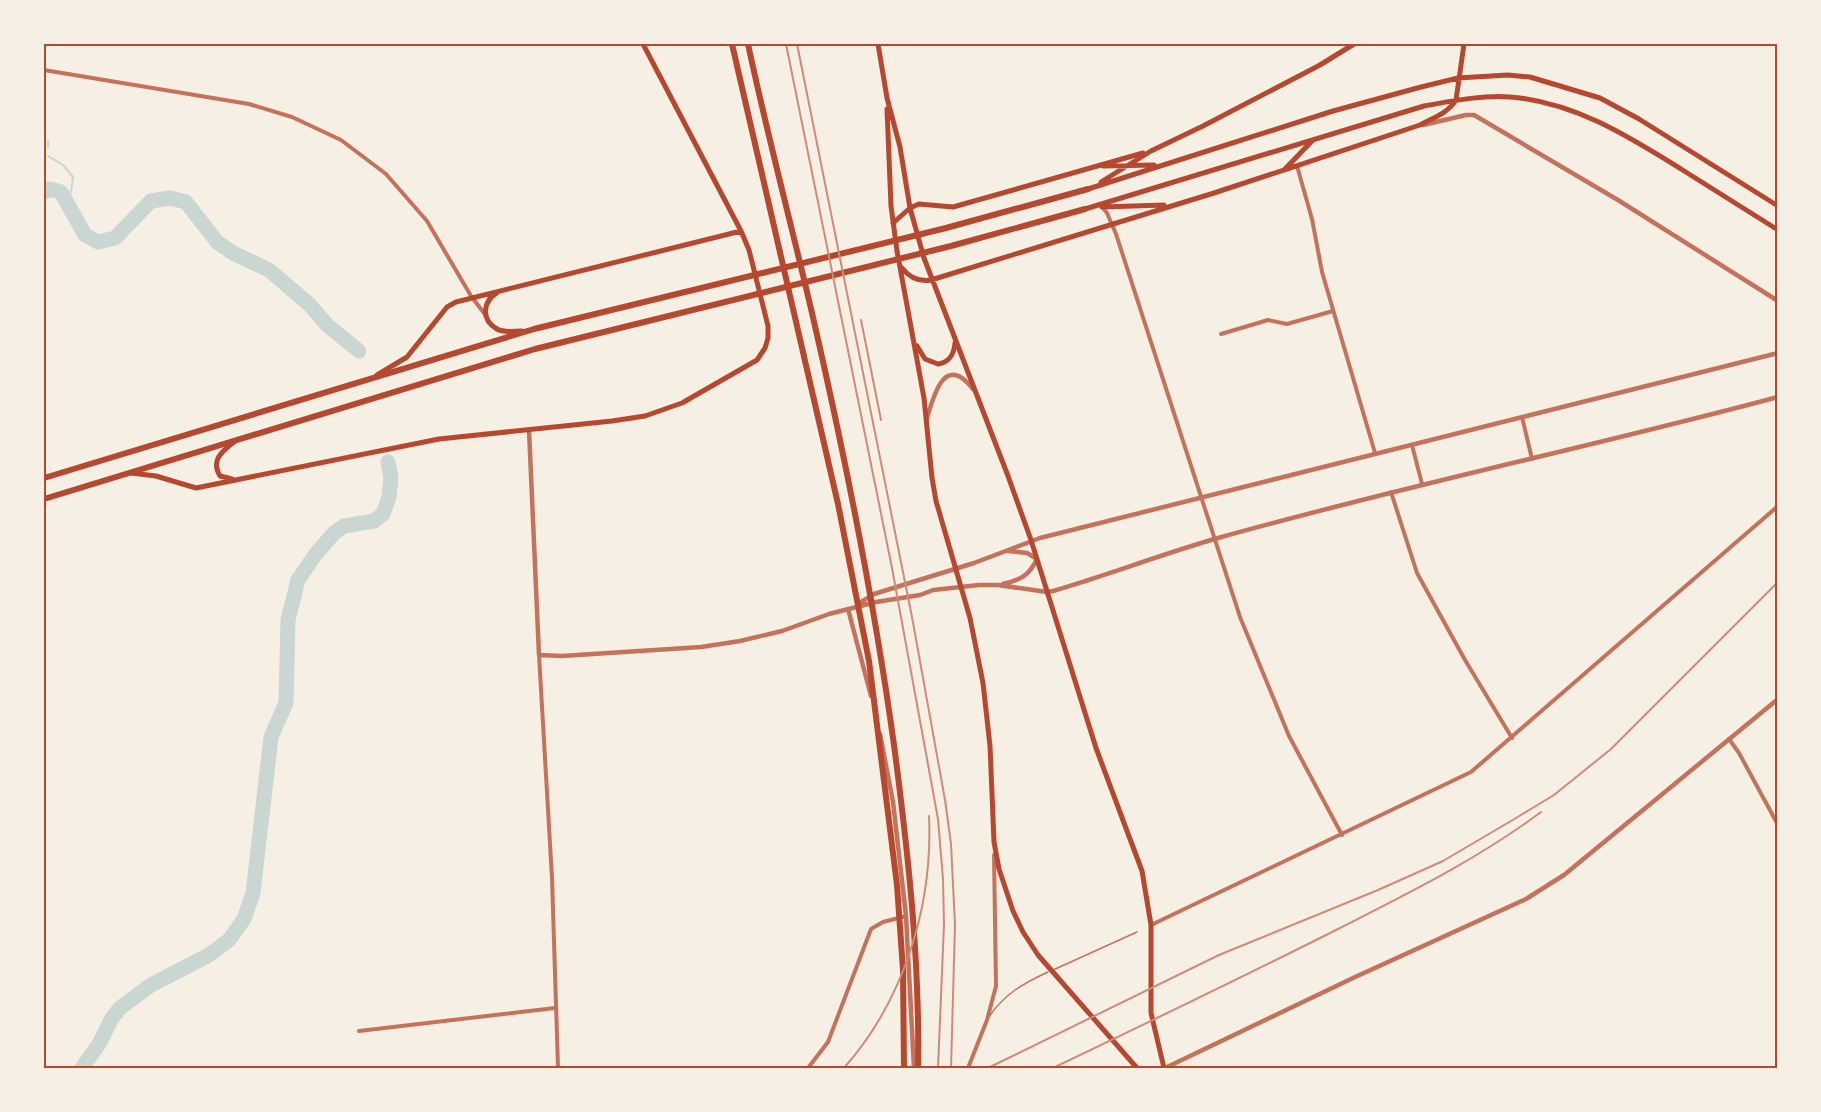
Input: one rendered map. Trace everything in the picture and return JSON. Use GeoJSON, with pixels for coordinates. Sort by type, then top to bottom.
{"type":"FeatureCollection","features":[{"type":"Feature","properties":{"kind":"main road"},"geometry":{"type":"LineString","coordinates":[[129,473],[156,476],[196,488],[440,439],[612,422],[661,411],[682,402],[757,360],[765,348],[768,326],[748,250],[741,231],[643,44]]}},
{"type":"Feature","properties":{"kind":"main road"},"geometry":{"type":"LineString","coordinates":[[732,44],[838,504],[869,661],[897,885],[903,970],[904,1068]]}},
{"type":"Feature","properties":{"kind":"main road"},"geometry":{"type":"LineString","coordinates":[[748,44],[813,315],[882,656],[911,884],[916,958],[916,1068]]}},
{"type":"Feature","properties":{"kind":"main road"},"geometry":{"type":"LineString","coordinates":[[878,44],[887,98],[900,147],[910,208],[931,280],[978,397],[1031,540],[1096,748],[1140,863],[1148,897],[1151,925],[1150,1013],[1165,1068]]}},
{"type":"Feature","properties":{"kind":"main road"},"geometry":{"type":"LineString","coordinates":[[1088,189],[1151,151],[1320,65],[1354,44]]}},
{"type":"Feature","properties":{"kind":"main road"},"geometry":{"type":"LineString","coordinates":[[900,267],[921,281],[931,280],[1283,171],[1420,125],[1441,114],[1456,100],[1464,44]]}},
{"type":"Feature","properties":{"kind":"main road"},"geometry":{"type":"LineString","coordinates":[[44,478],[534,329],[946,228],[1088,189],[1333,111],[1458,78],[1508,75],[1530,77],[1600,98],[1639,119],[1778,206]]}},
{"type":"Feature","properties":{"kind":"main road"},"geometry":{"type":"LineString","coordinates":[[44,499],[535,349],[951,246],[1085,209],[1424,106],[1456,100],[1508,97],[1534,100],[1592,118],[1632,138],[1778,230]]}},
{"type":"Feature","properties":{"kind":"main road"},"geometry":{"type":"LineString","coordinates":[[887,98],[893,223],[927,418],[929,460],[936,501],[974,637],[986,703],[994,842],[1004,888],[1023,932],[1051,971],[1137,1068]]}},
{"type":"Feature","properties":{"kind":"main road"},"geometry":{"type":"LineString","coordinates":[[1283,171],[1314,138]]}},
{"type":"Feature","properties":{"kind":"main road"},"geometry":{"type":"LineString","coordinates":[[893,223],[910,208],[919,204],[952,207],[1151,151]]}},
{"type":"Feature","properties":{"kind":"main road"},"geometry":{"type":"LineString","coordinates":[[1096,166],[1125,167],[1166,163]]}},
{"type":"Feature","properties":{"kind":"main road"},"geometry":{"type":"LineString","coordinates":[[1085,209],[1179,203]]}},
{"type":"Feature","properties":{"kind":"main road"},"geometry":{"type":"LineString","coordinates":[[367,380],[407,357],[447,308],[471,296],[741,231]]}},
{"type":"Feature","properties":{"kind":"main road"},"geometry":{"type":"LineString","coordinates":[[502,290],[488,300],[485,312],[487,317],[498,329],[508,332],[534,329]]}},
{"type":"Feature","properties":{"kind":"main road"},"geometry":{"type":"LineString","coordinates":[[914,339],[925,359],[938,364],[951,357],[955,340]]}},
{"type":"Feature","properties":{"kind":"main road"},"geometry":{"type":"LineString","coordinates":[[237,480],[220,476],[215,464],[217,458],[241,437]]}},
{"type":"Feature","properties":{"kind":"street"},"geometry":{"type":"LineString","coordinates":[[44,70],[249,104],[292,117],[341,140],[386,174],[427,221],[471,296],[487,317]]}},
{"type":"Feature","properties":{"kind":"street"},"geometry":{"type":"LineString","coordinates":[[1420,125],[1474,115],[1778,301]]}},
{"type":"Feature","properties":{"kind":"street"},"geometry":{"type":"LineString","coordinates":[[1298,166],[1312,219],[1322,272],[1375,453]]}},
{"type":"Feature","properties":{"kind":"street"},"geometry":{"type":"LineString","coordinates":[[1101,207],[1107,213],[1111,223],[1240,617],[1282,720],[1342,835]]}},
{"type":"Feature","properties":{"kind":"street"},"geometry":{"type":"LineString","coordinates":[[1221,334],[1268,320],[1287,324],[1333,311]]}},
{"type":"Feature","properties":{"kind":"street"},"geometry":{"type":"LineString","coordinates":[[848,609],[874,594],[955,569],[1031,540],[1778,353]]}},
{"type":"Feature","properties":{"kind":"street"},"geometry":{"type":"LineString","coordinates":[[927,418],[936,387],[948,376],[963,378],[978,397]]}},
{"type":"Feature","properties":{"kind":"street"},"geometry":{"type":"LineString","coordinates":[[539,656],[701,647],[740,641],[782,631],[829,614],[920,595],[933,590],[998,585],[1047,592],[1214,539],[1422,484],[1532,459],[1778,397]]}},
{"type":"Feature","properties":{"kind":"street"},"geometry":{"type":"LineString","coordinates":[[1521,417],[1532,459]]}},
{"type":"Feature","properties":{"kind":"street"},"geometry":{"type":"LineString","coordinates":[[529,430],[552,878],[558,1068]]}},
{"type":"Feature","properties":{"kind":"street"},"geometry":{"type":"LineString","coordinates":[[1412,445],[1422,484]]}},
{"type":"Feature","properties":{"kind":"street"},"geometry":{"type":"LineString","coordinates":[[1391,492],[1417,573],[1464,660],[1512,738]]}},
{"type":"Feature","properties":{"kind":"street"},"geometry":{"type":"LineString","coordinates":[[1151,925],[1458,780],[1512,738],[1778,506]]}},
{"type":"Feature","properties":{"kind":"street"},"geometry":{"type":"LineString","coordinates":[[998,585],[1024,577],[1037,560],[1027,553],[1005,551]]}},
{"type":"Feature","properties":{"kind":"street"},"geometry":{"type":"LineString","coordinates":[[848,609],[885,758],[893,802],[906,916],[916,1068]]}},
{"type":"Feature","properties":{"kind":"street"},"geometry":{"type":"LineString","coordinates":[[1165,1068],[1535,894],[1564,875],[1778,699]]}},
{"type":"Feature","properties":{"kind":"street"},"geometry":{"type":"LineString","coordinates":[[1729,739],[1778,825]]}},
{"type":"Feature","properties":{"kind":"street"},"geometry":{"type":"LineString","coordinates":[[969,1068],[987,1020],[996,986],[994,842]]}},
{"type":"Feature","properties":{"kind":"street"},"geometry":{"type":"LineString","coordinates":[[808,1068],[828,1042],[871,928],[906,916]]}},
{"type":"Feature","properties":{"kind":"street"},"geometry":{"type":"LineString","coordinates":[[359,1031],[555,1008]]}},
{"type":"Feature","properties":{"kind":"lane"},"geometry":{"type":"LineString","coordinates":[[987,1020],[1005,997],[1026,982],[1137,932]]}},
{"type":"Feature","properties":{"kind":"waterway"},"geometry":{"type":"LineString","coordinates":[[48,141],[48,147]]}},
{"type":"Feature","properties":{"kind":"waterway"},"geometry":{"type":"LineString","coordinates":[[48,156],[63,165],[73,177],[71,192],[66,199]]}},
{"type":"Feature","properties":{"kind":"waterway"},"geometry":{"type":"LineString","coordinates":[[44,192],[50,189],[61,192],[85,235],[98,242],[115,238],[151,201],[170,198],[186,202],[217,242],[233,253],[269,270],[310,305],[327,325],[359,351]]}},
{"type":"Feature","properties":{"kind":"waterway"},"geometry":{"type":"LineString","coordinates":[[82,1068],[120,1008],[151,985],[209,955],[229,940],[244,919],[253,893],[271,737],[286,703],[288,620],[298,580],[334,533],[344,526],[374,521],[383,514],[389,497],[391,477],[388,462]]}},
{"type":"Feature","properties":{"kind":"railway"},"geometry":{"type":"LineString","coordinates":[[786,44],[892,568],[938,819],[944,924],[938,1068]]}},
{"type":"Feature","properties":{"kind":"railway"},"geometry":{"type":"LineString","coordinates":[[797,44],[912,617],[945,800],[951,844],[955,925],[951,1068]]}},
{"type":"Feature","properties":{"kind":"railway"},"geometry":{"type":"LineString","coordinates":[[861,320],[881,420]]}},
{"type":"Feature","properties":{"kind":"railway"},"geometry":{"type":"LineString","coordinates":[[988,1068],[1219,955],[1443,861],[1554,795],[1611,749],[1778,582]]}},
{"type":"Feature","properties":{"kind":"railway"},"geometry":{"type":"LineString","coordinates":[[1053,1068],[1269,964],[1417,888],[1493,845],[1541,812]]}},
{"type":"Feature","properties":{"kind":"railway"},"geometry":{"type":"LineString","coordinates":[[844,1068],[883,1013],[910,950],[920,917],[926,884],[929,816]]}}]}
